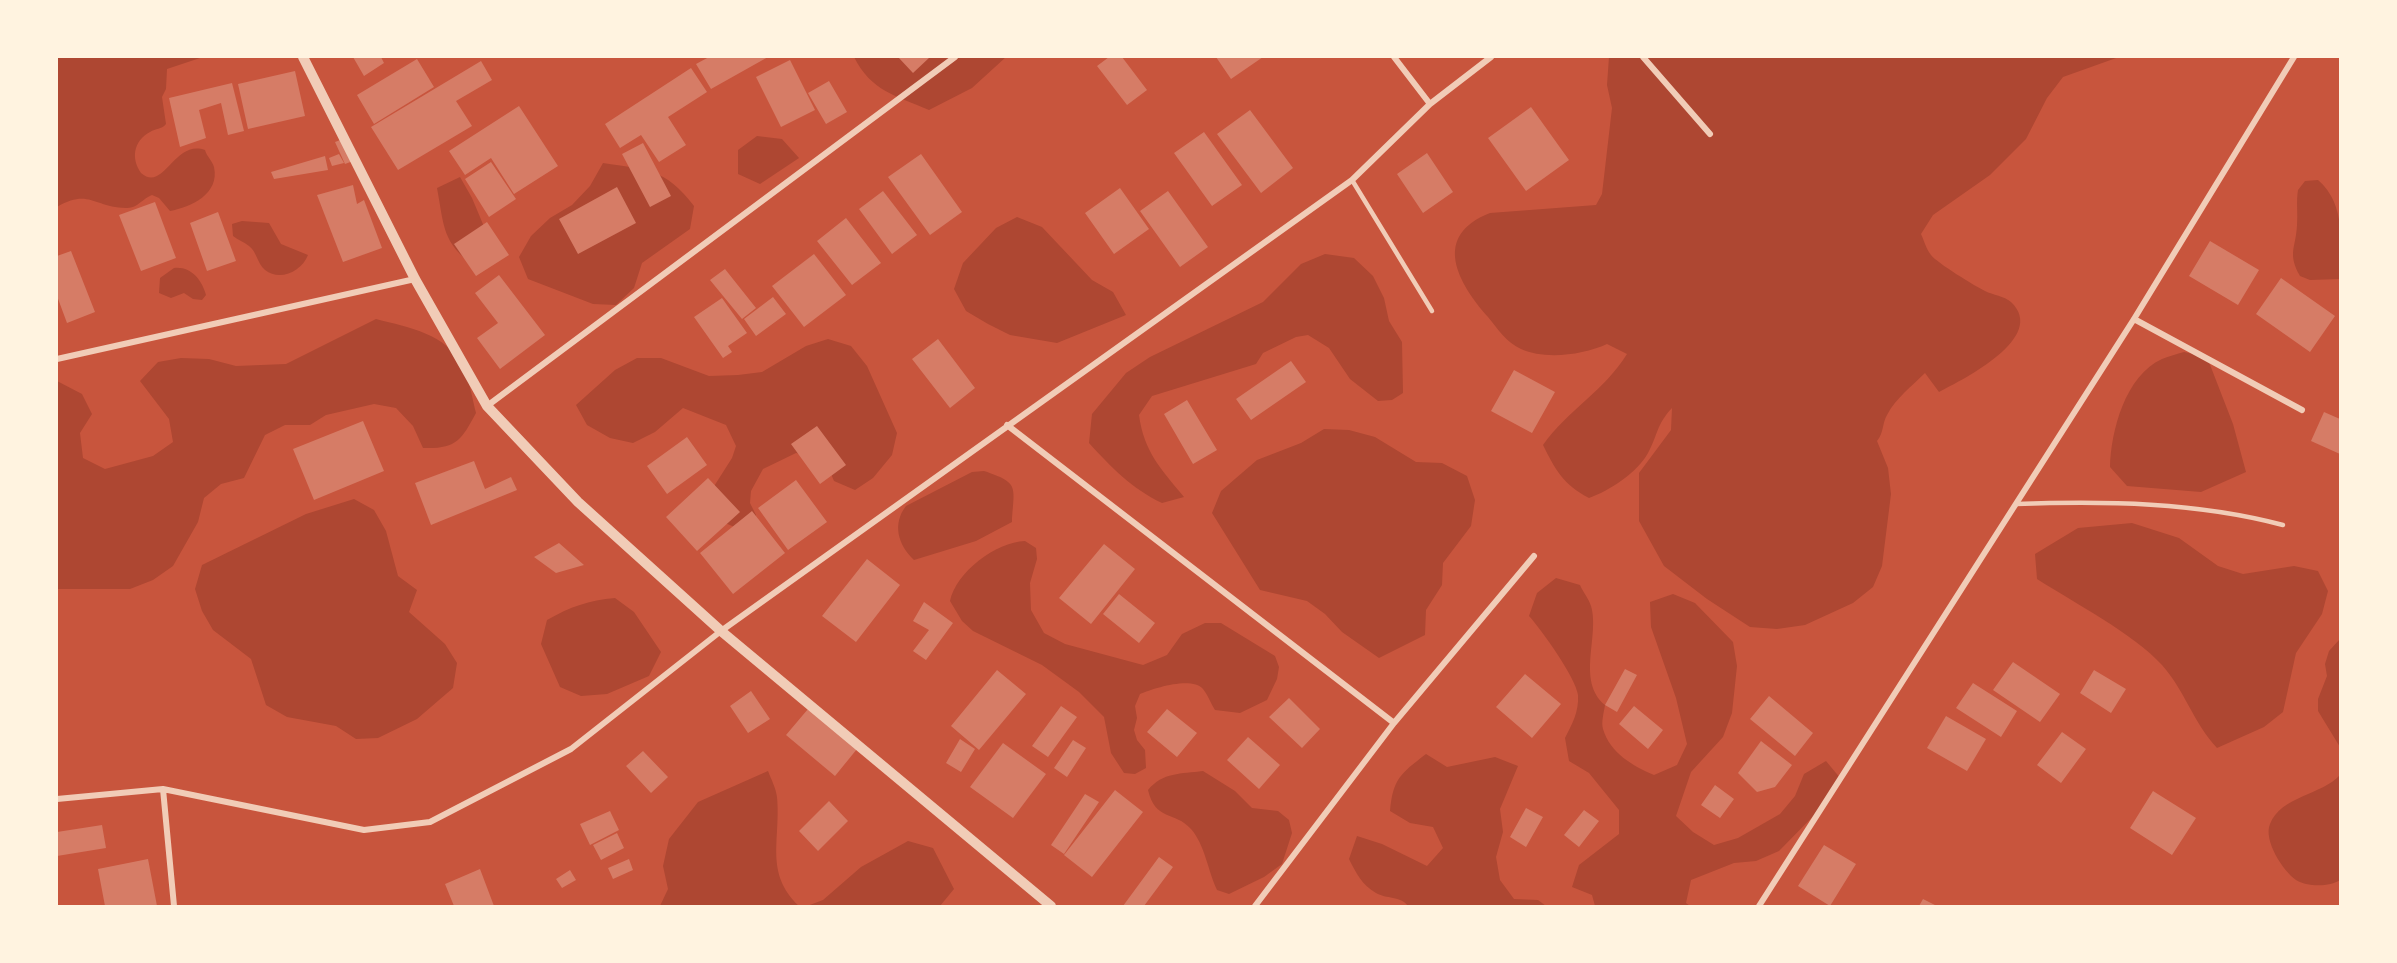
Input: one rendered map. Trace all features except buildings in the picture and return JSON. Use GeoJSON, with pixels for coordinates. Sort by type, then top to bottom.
{"type":"FeatureCollection","features":[{"type":"Feature","properties":{"kind":"street"},"geometry":{"type":"LineString","coordinates":[[303,57],[415,279],[487,406],[578,502],[721,631],[1051,906]]}},
{"type":"Feature","properties":{"kind":"street"},"geometry":{"type":"LineString","coordinates":[[487,406],[954,57]]}},
{"type":"Feature","properties":{"kind":"street"},"geometry":{"type":"LineString","coordinates":[[1394,57],[1430,104]]}},
{"type":"Feature","properties":{"kind":"street"},"geometry":{"type":"LineString","coordinates":[[57,799],[164,789],[364,830],[430,822],[571,749],[721,631],[1352,180],[1430,104],[1491,57]]}},
{"type":"Feature","properties":{"kind":"street"},"geometry":{"type":"LineString","coordinates":[[1643,57],[1710,134]]}},
{"type":"Feature","properties":{"kind":"street"},"geometry":{"type":"LineString","coordinates":[[1759,906],[2134,319],[2294,57]]}},
{"type":"Feature","properties":{"kind":"street"},"geometry":{"type":"LineString","coordinates":[[57,359],[415,279]]}},
{"type":"Feature","properties":{"kind":"street"},"geometry":{"type":"LineString","coordinates":[[2134,319],[2302,410]]}},
{"type":"Feature","properties":{"kind":"street"},"geometry":{"type":"LineString","coordinates":[[1007,425],[1394,723]]}},
{"type":"Feature","properties":{"kind":"street"},"geometry":{"type":"LineString","coordinates":[[1255,906],[1394,723],[1534,556]]}},
{"type":"Feature","properties":{"kind":"street"},"geometry":{"type":"LineString","coordinates":[[164,789],[174,906]]}},
{"type":"Feature","properties":{"kind":"lane"},"geometry":{"type":"LineString","coordinates":[[1352,180],[1432,310]]}},
{"type":"Feature","properties":{"kind":"lane"},"geometry":{"type":"LineString","coordinates":[[2016,504],[2098,501],[2154,505],[2238,513],[2283,525]]}},
{"type":"Feature","properties":{"kind":"shaded area"},"geometry":{"type":"Polygon","coordinates":[[[57,57],[203,57],[167,69],[166,89],[162,97],[166,124],[140,140],[135,156],[141,173],[149,177],[163,172],[185,152],[194,149],[205,150],[214,167],[215,176],[208,192],[187,206],[170,211],[159,198],[152,195],[130,208],[115,207],[85,199],[77,199],[57,207],[57,57]]]}},
{"type":"Feature","properties":{"kind":"shaded area"},"geometry":{"type":"Polygon","coordinates":[[[854,57],[1006,57],[972,88],[929,110],[895,96],[876,85],[868,78],[854,57]]]}},
{"type":"Feature","properties":{"kind":"shaded area"},"geometry":{"type":"Polygon","coordinates":[[[1609,57],[2119,57],[2063,77],[2047,98],[2026,139],[1990,175],[1933,215],[1921,234],[1929,253],[1935,259],[1980,288],[2011,302],[2020,315],[2019,329],[2011,342],[1983,367],[1939,392],[1925,373],[1891,409],[1885,418],[1877,441],[1888,468],[1891,494],[1882,566],[1873,587],[1853,603],[1805,625],[1777,629],[1750,627],[1707,599],[1664,566],[1639,521],[1639,473],[1671,430],[1672,408],[1663,420],[1643,460],[1622,480],[1589,498],[1566,482],[1556,470],[1543,445],[1563,422],[1608,379],[1627,354],[1607,344],[1587,351],[1564,355],[1541,354],[1521,349],[1511,343],[1477,304],[1460,275],[1456,261],[1456,247],[1461,234],[1472,223],[1490,213],[1596,205],[1602,194],[1612,108],[1607,85],[1609,57]]]}},
{"type":"Feature","properties":{"kind":"shaded area"},"geometry":{"type":"Polygon","coordinates":[[[757,136],[782,139],[799,158],[760,184],[738,174],[738,150],[757,136]]]}},
{"type":"Feature","properties":{"kind":"shaded area"},"geometry":{"type":"Polygon","coordinates":[[[603,163],[654,173],[674,184],[694,206],[690,229],[642,263],[634,288],[616,305],[593,304],[528,279],[519,257],[531,236],[550,218],[572,205],[590,186],[603,163]]]}},
{"type":"Feature","properties":{"kind":"shaded area"},"geometry":{"type":"Polygon","coordinates":[[[460,177],[472,198],[498,260],[475,266],[456,250],[446,233],[437,188],[460,177]]]}},
{"type":"Feature","properties":{"kind":"shaded area"},"geometry":{"type":"Polygon","coordinates":[[[2318,180],[2334,201],[2338,213],[2341,239],[2340,279],[2310,280],[2300,276],[2294,262],[2298,190],[2305,181],[2318,180]]]}},
{"type":"Feature","properties":{"kind":"shaded area"},"geometry":{"type":"Polygon","coordinates":[[[1017,217],[1042,227],[1092,280],[1113,292],[1126,315],[1057,343],[1010,335],[966,311],[954,289],[963,263],[996,228],[1017,217]]]}},
{"type":"Feature","properties":{"kind":"shaded area"},"geometry":{"type":"Polygon","coordinates":[[[242,221],[269,223],[281,244],[308,255],[305,261],[296,270],[284,275],[265,270],[252,248],[233,236],[232,224],[242,221]]]}},
{"type":"Feature","properties":{"kind":"shaded area"},"geometry":{"type":"Polygon","coordinates":[[[1325,254],[1354,258],[1373,276],[1384,298],[1389,321],[1402,342],[1403,393],[1392,400],[1378,401],[1350,379],[1329,348],[1308,335],[1296,337],[1263,353],[1256,364],[1152,396],[1139,415],[1141,428],[1149,450],[1184,497],[1162,503],[1151,497],[1122,477],[1089,443],[1092,414],[1126,373],[1150,357],[1263,302],[1301,264],[1325,254]]]}},
{"type":"Feature","properties":{"kind":"shaded area"},"geometry":{"type":"Polygon","coordinates":[[[174,268],[186,269],[199,279],[206,295],[202,300],[193,299],[184,293],[171,298],[159,293],[160,278],[174,268]]]}},
{"type":"Feature","properties":{"kind":"shaded area"},"geometry":{"type":"Polygon","coordinates":[[[376,319],[414,329],[437,339],[456,356],[467,378],[476,413],[461,437],[450,445],[423,448],[413,426],[396,408],[374,404],[326,415],[310,425],[285,425],[265,435],[244,478],[221,484],[204,498],[198,522],[173,566],[153,580],[130,589],[57,589],[57,381],[82,394],[92,414],[80,433],[83,458],[105,469],[153,456],[173,442],[169,419],[140,381],[158,362],[181,358],[209,359],[236,366],[286,364],[376,319]]]}},
{"type":"Feature","properties":{"kind":"shaded area"},"geometry":{"type":"Polygon","coordinates":[[[828,339],[851,346],[867,366],[897,433],[892,455],[873,478],[855,490],[834,481],[825,460],[796,453],[763,469],[751,491],[750,503],[756,515],[751,526],[737,528],[725,523],[711,491],[732,458],[736,446],[726,425],[683,408],[655,432],[633,443],[610,438],[587,425],[576,405],[615,370],[637,358],[661,358],[709,376],[738,375],[762,372],[806,346],[828,339]]]}},
{"type":"Feature","properties":{"kind":"shaded area"},"geometry":{"type":"Polygon","coordinates":[[[2184,352],[2207,357],[2233,424],[2246,472],[2201,492],[2127,486],[2110,467],[2113,437],[2123,406],[2138,378],[2149,367],[2162,359],[2184,352]]]}},
{"type":"Feature","properties":{"kind":"shaded area"},"geometry":{"type":"Polygon","coordinates":[[[1324,429],[1349,430],[1375,437],[1416,462],[1442,463],[1467,476],[1475,500],[1471,526],[1443,563],[1442,585],[1426,610],[1425,635],[1379,658],[1342,632],[1325,614],[1307,601],[1260,590],[1212,513],[1221,491],[1257,460],[1301,443],[1324,429]]]}},
{"type":"Feature","properties":{"kind":"shaded area"},"geometry":{"type":"Polygon","coordinates":[[[984,471],[1004,479],[1012,488],[1014,501],[1012,522],[976,541],[914,560],[904,548],[899,534],[899,520],[906,506],[972,472],[984,471]]]}},
{"type":"Feature","properties":{"kind":"shaded area"},"geometry":{"type":"Polygon","coordinates":[[[354,499],[374,510],[386,531],[398,576],[417,590],[409,612],[445,644],[457,663],[453,688],[417,719],[378,738],[356,739],[336,726],[287,717],[266,705],[251,659],[213,630],[202,611],[195,589],[202,565],[306,514],[354,499]]]}},
{"type":"Feature","properties":{"kind":"shaded area"},"geometry":{"type":"Polygon","coordinates":[[[2132,523],[2179,538],[2218,566],[2243,574],[2294,566],[2318,571],[2328,591],[2322,614],[2296,653],[2283,712],[2264,727],[2217,748],[2170,675],[2150,653],[2120,630],[2037,579],[2035,554],[2078,528],[2132,523]]]}},
{"type":"Feature","properties":{"kind":"shaded area"},"geometry":{"type":"Polygon","coordinates":[[[1025,541],[1036,548],[1037,559],[1030,583],[1031,610],[1044,633],[1065,644],[1143,665],[1167,655],[1182,634],[1205,623],[1221,623],[1275,656],[1279,667],[1277,679],[1267,700],[1240,713],[1215,710],[1203,689],[1190,683],[1173,684],[1140,694],[1135,706],[1137,718],[1134,730],[1137,740],[1145,750],[1146,768],[1135,774],[1124,773],[1111,753],[1104,717],[1079,692],[1042,665],[973,631],[962,621],[950,601],[960,580],[979,560],[1002,547],[1025,541]]]}},
{"type":"Feature","properties":{"kind":"shaded area"},"geometry":{"type":"Polygon","coordinates":[[[1556,578],[1580,585],[1591,606],[1593,631],[1590,671],[1596,695],[1605,705],[1602,723],[1606,737],[1623,758],[1654,775],[1677,765],[1687,744],[1676,698],[1651,627],[1650,602],[1673,594],[1695,603],[1733,642],[1737,666],[1732,713],[1723,737],[1691,772],[1676,816],[1693,832],[1714,845],[1738,838],[1780,814],[1795,796],[1804,774],[1826,761],[1841,779],[1830,799],[1779,851],[1756,861],[1734,863],[1691,880],[1686,903],[1690,906],[1595,906],[1592,895],[1572,887],[1579,865],[1619,834],[1619,810],[1589,773],[1569,761],[1565,738],[1576,712],[1578,695],[1576,687],[1565,666],[1529,616],[1537,593],[1556,578]]]}},
{"type":"Feature","properties":{"kind":"shaded area"},"geometry":{"type":"Polygon","coordinates":[[[615,598],[634,612],[661,652],[649,676],[607,694],[581,696],[560,687],[541,644],[547,620],[580,605],[615,598]]]}},
{"type":"Feature","properties":{"kind":"shaded area"},"geometry":{"type":"Polygon","coordinates":[[[2340,639],[2340,747],[2318,711],[2318,699],[2327,676],[2325,664],[2329,651],[2340,639]]]}},
{"type":"Feature","properties":{"kind":"shaded area"},"geometry":{"type":"Polygon","coordinates":[[[1426,754],[1447,767],[1495,757],[1518,766],[1500,809],[1503,832],[1496,857],[1500,880],[1514,899],[1538,900],[1546,906],[1408,906],[1397,899],[1376,893],[1363,882],[1349,859],[1357,836],[1382,844],[1427,866],[1443,848],[1433,827],[1410,823],[1390,811],[1393,791],[1399,778],[1426,754]]]}},
{"type":"Feature","properties":{"kind":"shaded area"},"geometry":{"type":"Polygon","coordinates":[[[768,771],[777,797],[776,855],[778,868],[781,881],[788,894],[799,906],[660,906],[668,889],[663,866],[669,839],[698,802],[768,771]]]}},
{"type":"Feature","properties":{"kind":"shaded area"},"geometry":{"type":"Polygon","coordinates":[[[1203,771],[1235,791],[1252,808],[1278,811],[1289,820],[1292,833],[1282,864],[1264,877],[1229,894],[1217,890],[1196,835],[1185,823],[1155,807],[1148,790],[1166,777],[1203,771]]]}},
{"type":"Feature","properties":{"kind":"shaded area"},"geometry":{"type":"Polygon","coordinates":[[[2340,775],[2340,880],[2325,885],[2301,882],[2291,876],[2280,863],[2269,838],[2270,824],[2283,807],[2332,782],[2340,775]]]}},
{"type":"Feature","properties":{"kind":"shaded area"},"geometry":{"type":"Polygon","coordinates":[[[908,841],[933,848],[954,889],[940,906],[807,906],[823,900],[861,867],[908,841]]]}}]}
